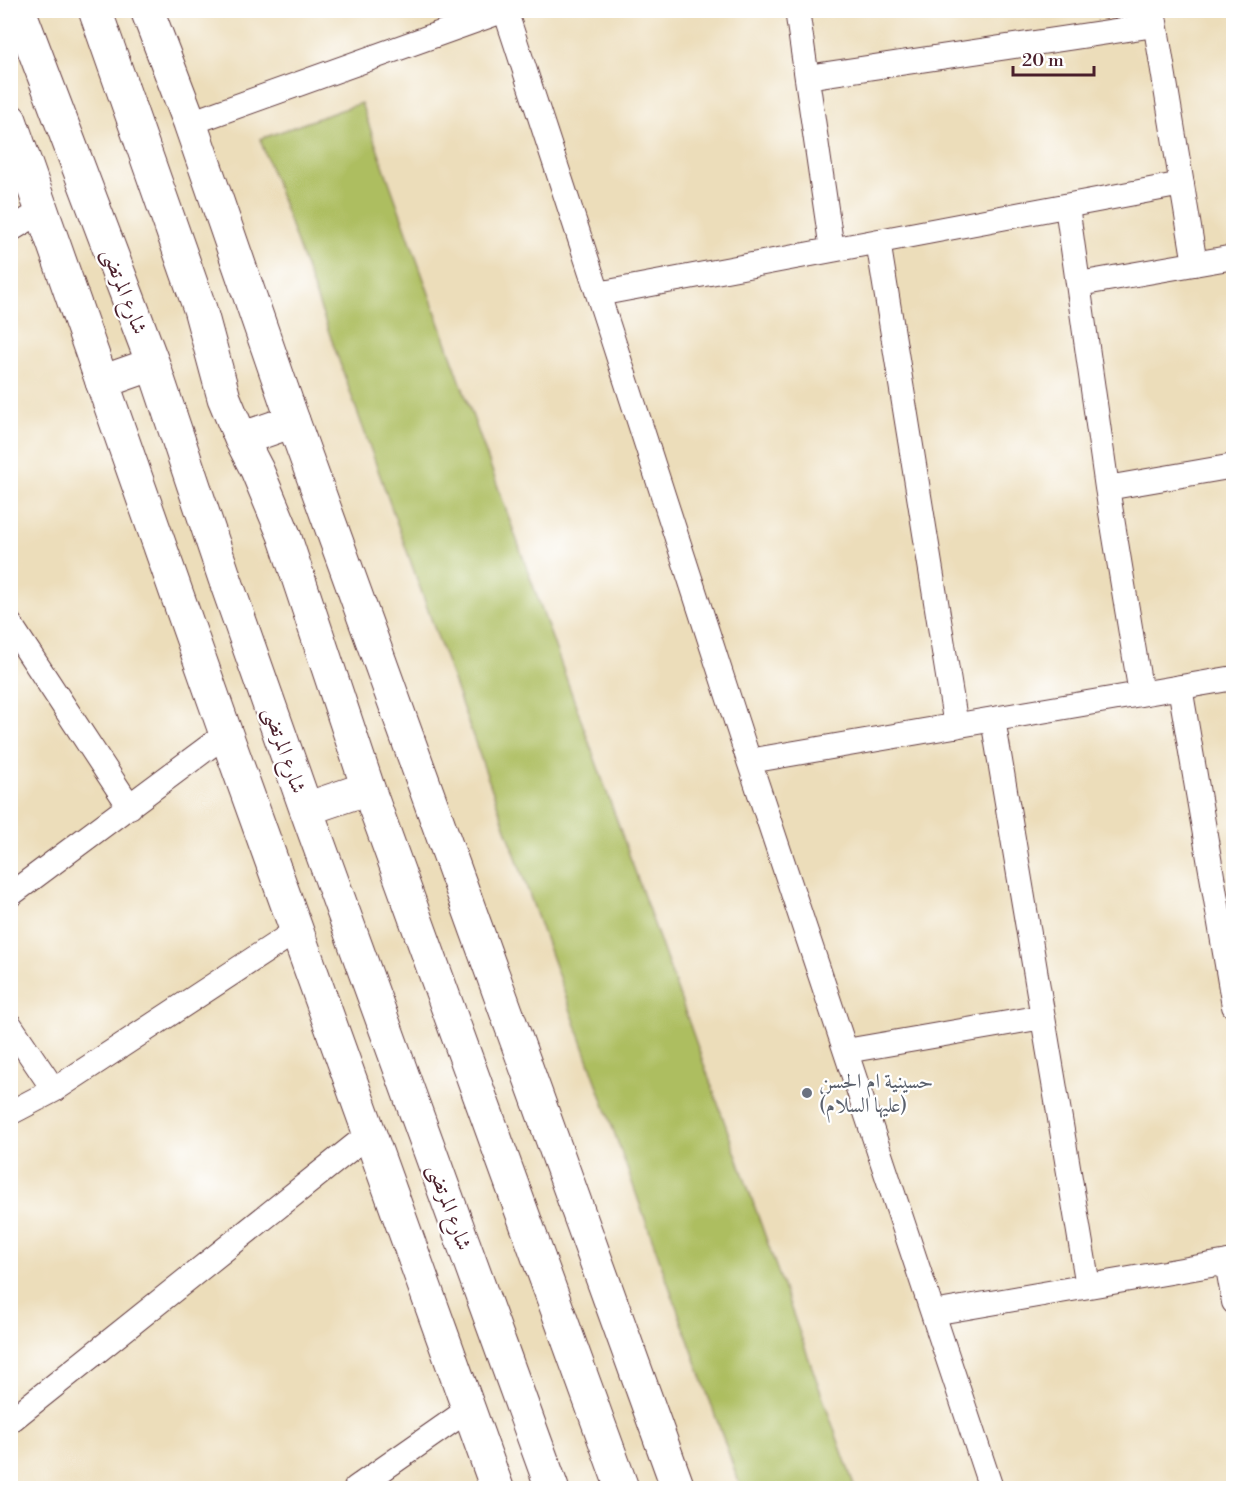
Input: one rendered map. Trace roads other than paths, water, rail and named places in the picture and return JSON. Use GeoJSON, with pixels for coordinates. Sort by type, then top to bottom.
{"type":"FeatureCollection","features":[{"type":"Feature","properties":{"kind":"main road","name":"شارع المرتضى"},"geometry":{"type":"LineString","coordinates":[[19,10],[153,364],[225,579],[306,809],[552,1488]]}},
{"type":"Feature","properties":{"kind":"main road"},"geometry":{"type":"LineString","coordinates":[[95,10],[200,309],[224,398],[284,535],[368,788],[622,1488]]}},
{"type":"Feature","properties":{"kind":"main road"},"geometry":{"type":"LineString","coordinates":[[147,10],[190,123],[293,421],[678,1488]]}},
{"type":"Feature","properties":{"kind":"main road"},"geometry":{"type":"LineString","coordinates":[[10,120],[296,931],[497,1488]]}},
{"type":"Feature","properties":{"kind":"main road"},"geometry":{"type":"LineString","coordinates":[[102,382],[153,364]]}},
{"type":"Feature","properties":{"kind":"main road"},"geometry":{"type":"LineString","coordinates":[[241,439],[293,421]]}},
{"type":"Feature","properties":{"kind":"main road"},"geometry":{"type":"LineString","coordinates":[[306,809],[368,788]]}},
{"type":"Feature","properties":{"kind":"street"},"geometry":{"type":"LineString","coordinates":[[190,123],[505,10],[749,761],[991,1488]]}},
{"type":"Feature","properties":{"kind":"street"},"geometry":{"type":"LineString","coordinates":[[797,10],[832,250]]}},
{"type":"Feature","properties":{"kind":"street"},"geometry":{"type":"LineString","coordinates":[[807,77],[1154,18],[1195,264]]}},
{"type":"Feature","properties":{"kind":"street"},"geometry":{"type":"LineString","coordinates":[[598,294],[1182,184]]}},
{"type":"Feature","properties":{"kind":"street"},"geometry":{"type":"LineString","coordinates":[[1066,206],[1107,488],[1141,694]]}},
{"type":"Feature","properties":{"kind":"street"},"geometry":{"type":"LineString","coordinates":[[10,230],[42,211]]}},
{"type":"Feature","properties":{"kind":"street"},"geometry":{"type":"LineString","coordinates":[[878,241],[956,726]]}},
{"type":"Feature","properties":{"kind":"street"},"geometry":{"type":"LineString","coordinates":[[1079,284],[1233,257]]}},
{"type":"Feature","properties":{"kind":"street"},"geometry":{"type":"LineString","coordinates":[[1107,488],[1233,466]]}},
{"type":"Feature","properties":{"kind":"street"},"geometry":{"type":"LineString","coordinates":[[10,624],[129,807]]}},
{"type":"Feature","properties":{"kind":"street"},"geometry":{"type":"LineString","coordinates":[[749,761],[1233,678]]}},
{"type":"Feature","properties":{"kind":"street"},"geometry":{"type":"LineString","coordinates":[[1180,687],[1224,887],[1233,1006]]}},
{"type":"Feature","properties":{"kind":"street"},"geometry":{"type":"LineString","coordinates":[[993,720],[1088,1286]]}},
{"type":"Feature","properties":{"kind":"street"},"geometry":{"type":"LineString","coordinates":[[10,895],[226,734]]}},
{"type":"Feature","properties":{"kind":"street"},"geometry":{"type":"LineString","coordinates":[[10,1113],[54,1090],[296,931]]}},
{"type":"Feature","properties":{"kind":"street"},"geometry":{"type":"LineString","coordinates":[[846,1051],[1043,1017]]}},
{"type":"Feature","properties":{"kind":"street"},"geometry":{"type":"LineString","coordinates":[[10,1025],[54,1090]]}},
{"type":"Feature","properties":{"kind":"street"},"geometry":{"type":"LineString","coordinates":[[10,1421],[369,1134]]}},
{"type":"Feature","properties":{"kind":"street"},"geometry":{"type":"LineString","coordinates":[[933,1313],[1230,1262],[1233,1302]]}},
{"type":"Feature","properties":{"kind":"street"},"geometry":{"type":"LineString","coordinates":[[356,1488],[469,1409]]}},
{"type":"Feature","properties":{"kind":"place","name":"حسينية ام الحسن (عليها السلام)"},"geometry":{"type":"Point","coordinates":[807,1093]}}]}
